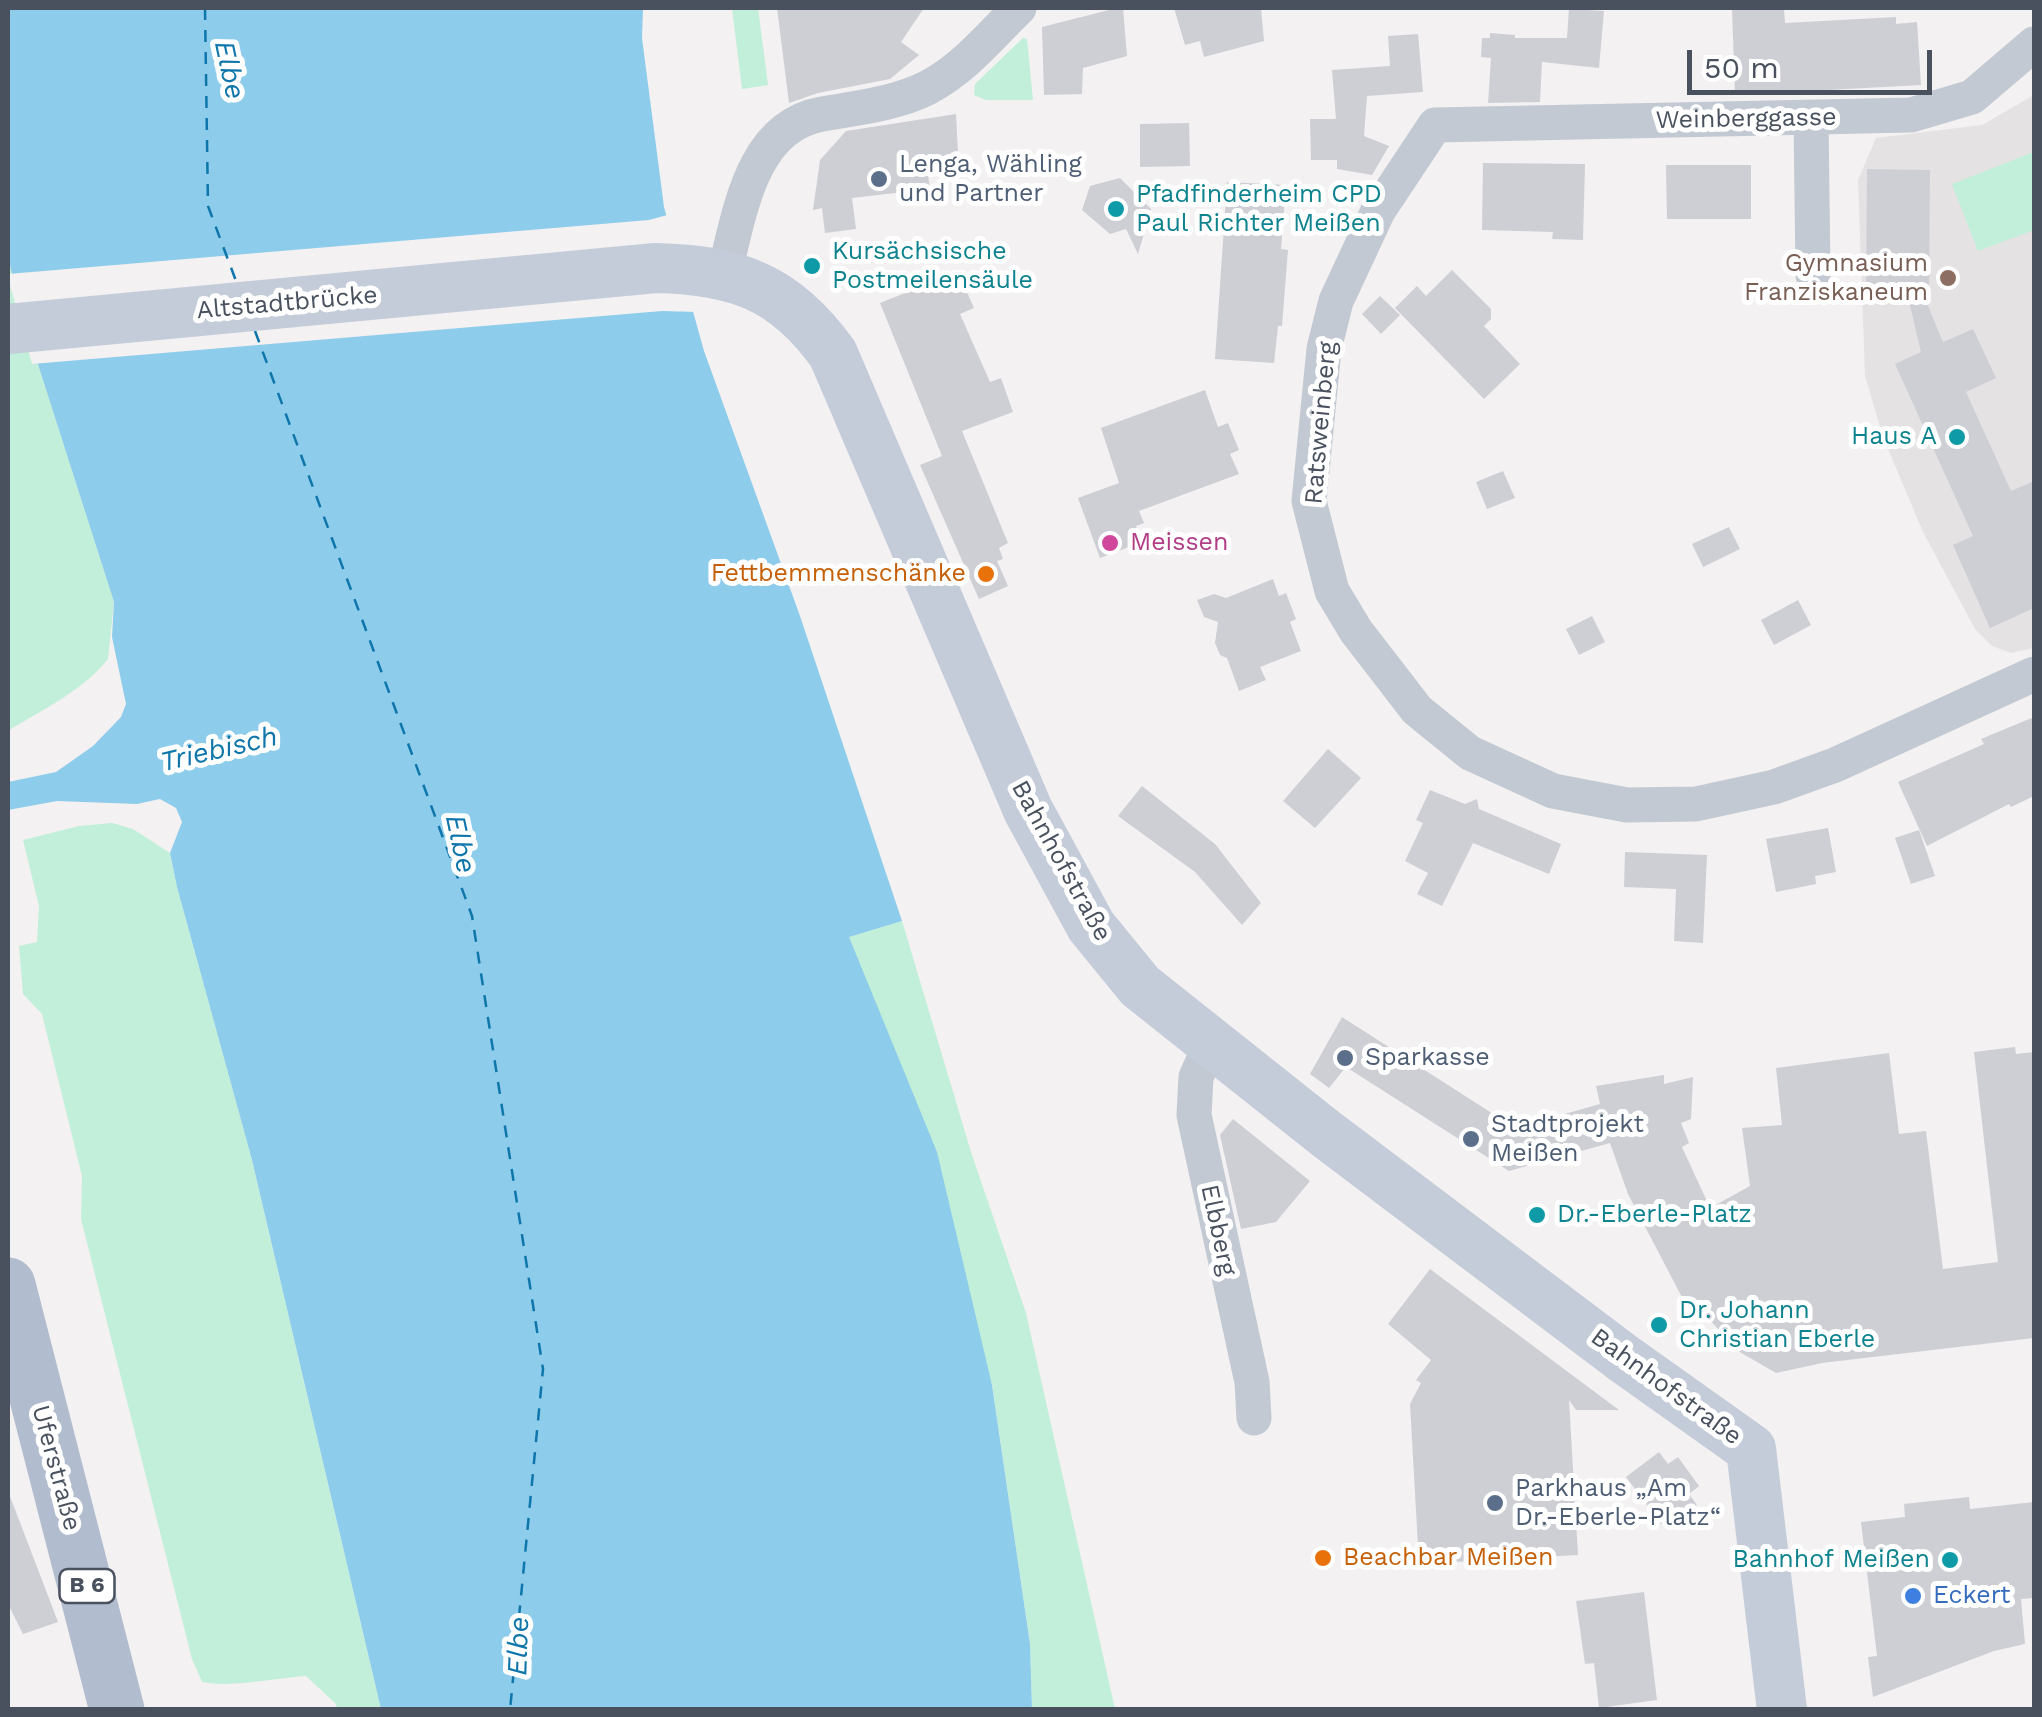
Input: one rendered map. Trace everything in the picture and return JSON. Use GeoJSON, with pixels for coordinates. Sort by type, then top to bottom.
{"type":"FeatureCollection","features":[{"type":"Feature","properties":{"kind":"main road","name":"Bahnhofstraße"},"geometry":{"type":"LineString","coordinates":[[566,275],[656,268],[709,271],[752,282],[780,298],[814,328],[833,354],[1028,810],[1091,926],[1140,986],[1608,1346],[1751,1449],[1782,1710]]}},
{"type":"Feature","properties":{"kind":"main road","name":"Altstadtbrücke"},"geometry":{"type":"LineString","coordinates":[[8,329],[566,275]]}},
{"type":"Feature","properties":{"kind":"main road","name":"Uferstraße"},"geometry":{"type":"LineString","coordinates":[[8,1285],[117,1710]]}},
{"type":"Feature","properties":{"kind":"street"},"geometry":{"type":"LineString","coordinates":[[709,271],[754,173],[778,134],[816,115],[924,90],[974,54],[1019,8]]}},
{"type":"Feature","properties":{"kind":"street","name":"Weinberggasse"},"geometry":{"type":"LineString","coordinates":[[1435,125],[1910,115],[1972,97],[2034,44]]}},
{"type":"Feature","properties":{"kind":"street"},"geometry":{"type":"LineString","coordinates":[[1812,120],[1813,276]]}},
{"type":"Feature","properties":{"kind":"street","name":"Ratsweinberg"},"geometry":{"type":"LineString","coordinates":[[1435,125],[1378,211],[1336,301],[1324,348],[1309,502],[1332,591],[1356,631],[1417,710],[1470,753],[1552,791],[1627,805],[1696,804],[1774,787],[1834,765],[2034,674]]}},
{"type":"Feature","properties":{"kind":"street","name":"Elbberg"},"geometry":{"type":"LineString","coordinates":[[1211,1044],[1196,1077],[1194,1115],[1252,1382],[1254,1418]]}},
{"type":"Feature","properties":{"kind":"shaded area","name":"Gymnasium Franziskaneum"},"geometry":{"type":"Polygon","coordinates":[[[2034,95],[2034,648],[2011,653],[1992,646],[1975,629],[1923,532],[1883,437],[1865,376],[1858,180],[1876,138],[1982,125],[2034,95]]]}},
{"type":"Feature","properties":{"kind":"green space"},"geometry":{"type":"Polygon","coordinates":[[[732,8],[758,8],[768,85],[742,89],[732,8]]]}},
{"type":"Feature","properties":{"kind":"green space"},"geometry":{"type":"Polygon","coordinates":[[[1023,38],[1027,39],[1033,100],[986,100],[974,95],[975,84],[1023,38]]]}},
{"type":"Feature","properties":{"kind":"green space"},"geometry":{"type":"Polygon","coordinates":[[[2034,152],[2034,230],[1978,251],[1952,184],[2034,152]]]}},
{"type":"Feature","properties":{"kind":"green space"},"geometry":{"type":"Polygon","coordinates":[[[8,256],[19,305],[114,602],[108,659],[74,690],[8,731],[8,256]]]}},
{"type":"Feature","properties":{"kind":"green space"},"geometry":{"type":"Polygon","coordinates":[[[112,823],[133,829],[170,853],[252,1160],[381,1709],[337,1709],[306,1676],[240,1683],[202,1682],[192,1659],[81,1219],[82,1176],[42,1014],[23,994],[19,946],[37,942],[39,906],[23,840],[79,826],[112,823]]]}},
{"type":"Feature","properties":{"kind":"green space"},"geometry":{"type":"Polygon","coordinates":[[[902,921],[971,1152],[1026,1313],[1115,1709],[1032,1709],[1030,1644],[992,1384],[848,937],[902,921]]]}},
{"type":"Feature","properties":{"kind":"water"},"geometry":{"type":"Polygon","coordinates":[[[8,8],[643,8],[642,38],[664,207],[704,351],[800,616],[902,921],[849,937],[937,1152],[992,1385],[1030,1644],[1032,1709],[381,1709],[252,1160],[177,887],[170,853],[182,822],[176,808],[160,799],[137,804],[57,801],[8,810],[8,782],[56,772],[93,746],[121,717],[126,704],[112,637],[114,602],[19,305],[8,256],[8,8]]]}},
{"type":"Feature","properties":{"kind":"pier"},"geometry":{"type":"Polygon","coordinates":[[[671,214],[698,312],[662,311],[32,364],[8,278],[8,274],[649,220],[671,214]]]}},
{"type":"Feature","properties":{"kind":"building"},"geometry":{"type":"Polygon","coordinates":[[[777,8],[924,8],[901,42],[919,55],[890,79],[818,93],[789,103],[777,8]]]}},
{"type":"Feature","properties":{"kind":"building"},"geometry":{"type":"Polygon","coordinates":[[[1123,8],[1127,56],[1083,68],[1082,94],[1044,95],[1042,27],[1123,8]]]}},
{"type":"Feature","properties":{"kind":"building"},"geometry":{"type":"Polygon","coordinates":[[[1174,8],[1261,8],[1264,41],[1204,57],[1200,41],[1185,45],[1174,8]]]}},
{"type":"Feature","properties":{"kind":"building"},"geometry":{"type":"Polygon","coordinates":[[[1732,8],[1784,8],[1785,23],[1896,17],[1896,24],[1917,22],[1921,85],[1735,95],[1732,8]]]}},
{"type":"Feature","properties":{"kind":"building"},"geometry":{"type":"Polygon","coordinates":[[[1569,9],[1604,11],[1599,68],[1542,62],[1540,102],[1488,103],[1491,58],[1481,57],[1482,38],[1490,38],[1490,33],[1515,38],[1567,38],[1569,9]]]}},
{"type":"Feature","properties":{"kind":"building"},"geometry":{"type":"Polygon","coordinates":[[[1418,34],[1423,92],[1367,96],[1364,136],[1389,146],[1372,175],[1337,169],[1337,160],[1311,160],[1310,119],[1336,119],[1332,70],[1390,66],[1388,36],[1418,34]]]}},
{"type":"Feature","properties":{"kind":"building"},"geometry":{"type":"Polygon","coordinates":[[[956,114],[959,172],[928,175],[930,189],[852,198],[856,229],[825,233],[822,208],[813,210],[820,160],[846,131],[956,114]]]}},
{"type":"Feature","properties":{"kind":"building"},"geometry":{"type":"Polygon","coordinates":[[[1189,123],[1190,166],[1140,167],[1140,124],[1189,123]]]}},
{"type":"Feature","properties":{"kind":"building"},"geometry":{"type":"Polygon","coordinates":[[[1483,163],[1585,164],[1583,240],[1552,239],[1553,232],[1482,230],[1483,163]]]}},
{"type":"Feature","properties":{"kind":"building"},"geometry":{"type":"Polygon","coordinates":[[[1666,165],[1751,165],[1751,219],[1667,219],[1666,165]]]}},
{"type":"Feature","properties":{"kind":"building","name":"Haus A"},"geometry":{"type":"Polygon","coordinates":[[[1867,169],[1930,170],[1929,294],[1923,294],[1943,342],[1973,329],[1996,378],[1966,392],[2011,491],[2034,481],[2034,608],[1990,628],[1953,545],[1973,536],[1895,364],[1921,352],[1907,293],[1866,293],[1867,169]]]}},
{"type":"Feature","properties":{"kind":"building","name":"Pfadfinderheim CPD Paul Richter Meißen"},"geometry":{"type":"Polygon","coordinates":[[[1120,178],[1151,209],[1138,254],[1126,229],[1110,234],[1082,210],[1090,186],[1120,178]]]}},
{"type":"Feature","properties":{"kind":"building"},"geometry":{"type":"Polygon","coordinates":[[[1227,182],[1286,185],[1281,249],[1288,250],[1282,326],[1278,326],[1274,363],[1215,359],[1227,182]]]}},
{"type":"Feature","properties":{"kind":"building"},"geometry":{"type":"Polygon","coordinates":[[[1452,270],[1491,309],[1491,319],[1484,326],[1520,364],[1484,399],[1395,308],[1417,286],[1426,296],[1452,270]]]}},
{"type":"Feature","properties":{"kind":"building"},"geometry":{"type":"Polygon","coordinates":[[[958,272],[974,308],[960,314],[990,382],[1001,378],[1013,412],[962,431],[1008,543],[999,548],[1003,559],[997,561],[1008,586],[979,599],[920,465],[942,456],[880,303],[958,272]]]}},
{"type":"Feature","properties":{"kind":"building"},"geometry":{"type":"Polygon","coordinates":[[[1380,296],[1400,315],[1381,334],[1362,314],[1380,296]]]}},
{"type":"Feature","properties":{"kind":"building"},"geometry":{"type":"Polygon","coordinates":[[[1205,390],[1218,427],[1228,423],[1239,450],[1230,454],[1239,474],[1139,511],[1144,523],[1136,526],[1142,542],[1100,558],[1078,498],[1119,483],[1101,428],[1205,390]]]}},
{"type":"Feature","properties":{"kind":"building"},"geometry":{"type":"Polygon","coordinates":[[[1503,471],[1515,498],[1487,509],[1476,482],[1503,471]]]}},
{"type":"Feature","properties":{"kind":"building"},"geometry":{"type":"Polygon","coordinates":[[[1729,527],[1740,549],[1703,567],[1692,544],[1729,527]]]}},
{"type":"Feature","properties":{"kind":"building"},"geometry":{"type":"Polygon","coordinates":[[[1273,579],[1279,596],[1286,593],[1296,619],[1290,622],[1301,651],[1260,667],[1266,680],[1239,691],[1227,658],[1220,655],[1215,643],[1218,622],[1204,617],[1197,600],[1214,594],[1226,598],[1273,579]]]}},
{"type":"Feature","properties":{"kind":"building"},"geometry":{"type":"Polygon","coordinates":[[[1798,600],[1811,625],[1774,645],[1761,620],[1798,600]]]}},
{"type":"Feature","properties":{"kind":"building"},"geometry":{"type":"Polygon","coordinates":[[[1592,616],[1605,642],[1579,655],[1566,629],[1592,616]]]}},
{"type":"Feature","properties":{"kind":"building"},"geometry":{"type":"Polygon","coordinates":[[[2034,717],[2034,796],[2011,807],[2009,804],[1927,846],[1898,782],[1984,744],[1981,739],[2034,717]]]}},
{"type":"Feature","properties":{"kind":"building"},"geometry":{"type":"Polygon","coordinates":[[[1328,749],[1361,778],[1315,828],[1283,801],[1328,749]]]}},
{"type":"Feature","properties":{"kind":"building"},"geometry":{"type":"Polygon","coordinates":[[[1142,786],[1215,844],[1261,903],[1242,925],[1195,872],[1118,816],[1142,786]]]}},
{"type":"Feature","properties":{"kind":"building"},"geometry":{"type":"Polygon","coordinates":[[[1430,790],[1465,804],[1477,799],[1479,809],[1561,844],[1549,874],[1473,843],[1442,906],[1417,894],[1428,873],[1405,861],[1423,823],[1416,820],[1430,790]]]}},
{"type":"Feature","properties":{"kind":"building"},"geometry":{"type":"Polygon","coordinates":[[[1828,828],[1836,872],[1815,876],[1816,884],[1776,892],[1766,839],[1828,828]]]}},
{"type":"Feature","properties":{"kind":"building"},"geometry":{"type":"Polygon","coordinates":[[[1919,830],[1935,876],[1911,884],[1895,838],[1919,830]]]}},
{"type":"Feature","properties":{"kind":"building"},"geometry":{"type":"Polygon","coordinates":[[[1625,852],[1707,855],[1703,943],[1674,941],[1676,889],[1624,887],[1625,852]]]}},
{"type":"Feature","properties":{"kind":"building"},"geometry":{"type":"Polygon","coordinates":[[[1342,1017],[1515,1128],[1600,1104],[1596,1086],[1664,1075],[1664,1084],[1693,1077],[1691,1119],[1681,1123],[1689,1143],[1682,1147],[1710,1208],[1750,1186],[1742,1128],[1782,1125],[1776,1068],[1889,1053],[1899,1134],[1926,1131],[1943,1269],[1998,1262],[1974,1052],[2015,1047],[2016,1054],[2034,1052],[2034,1338],[1822,1363],[1776,1373],[1738,1351],[1698,1307],[1685,1303],[1628,1194],[1610,1143],[1509,1171],[1346,1067],[1329,1088],[1310,1074],[1342,1017]]]}},
{"type":"Feature","properties":{"kind":"building"},"geometry":{"type":"Polygon","coordinates":[[[1233,1119],[1310,1181],[1276,1222],[1241,1229],[1220,1135],[1233,1119]]]}},
{"type":"Feature","properties":{"kind":"building"},"geometry":{"type":"Polygon","coordinates":[[[1430,1269],[1619,1410],[1576,1410],[1569,1400],[1578,1555],[1419,1564],[1410,1404],[1421,1383],[1416,1380],[1431,1360],[1388,1324],[1430,1269]]]}},
{"type":"Feature","properties":{"kind":"building"},"geometry":{"type":"Polygon","coordinates":[[[1659,1452],[1668,1464],[1678,1457],[1699,1486],[1689,1494],[1697,1505],[1665,1529],[1626,1477],[1659,1452]]]}},
{"type":"Feature","properties":{"kind":"building"},"geometry":{"type":"Polygon","coordinates":[[[8,1491],[58,1622],[23,1634],[8,1604],[8,1491]]]}},
{"type":"Feature","properties":{"kind":"building","name":"Bahnhof Meißen"},"geometry":{"type":"Polygon","coordinates":[[[1969,1497],[1970,1509],[2034,1502],[2034,1598],[2021,1599],[2025,1644],[1994,1651],[1873,1697],[1868,1657],[1877,1656],[1861,1522],[1905,1517],[1904,1504],[1969,1497]]]}},
{"type":"Feature","properties":{"kind":"building"},"geometry":{"type":"Polygon","coordinates":[[[1644,1592],[1657,1700],[1599,1708],[1594,1663],[1585,1664],[1576,1601],[1644,1592]]]}},
{"type":"Feature","properties":{"kind":"ferry route"},"geometry":{"type":"LineString","coordinates":[[205,8],[208,206],[236,281]]}},
{"type":"Feature","properties":{"kind":"ferry route"},"geometry":{"type":"LineString","coordinates":[[255,331],[472,916],[543,1369],[510,1710]]}},
{"type":"Feature","properties":{"kind":"place","name":"Lenga, Wähling und Partner"},"geometry":{"type":"Point","coordinates":[879,179]}},
{"type":"Feature","properties":{"kind":"place","name":"Pfadfinderheim CPD Paul Richter Meißen"},"geometry":{"type":"Point","coordinates":[1116,209]}},
{"type":"Feature","properties":{"kind":"place","name":"Kursächsische Postmeilensäule"},"geometry":{"type":"Point","coordinates":[812,266]}},
{"type":"Feature","properties":{"kind":"place","name":"Gymnasium Franziskaneum"},"geometry":{"type":"Point","coordinates":[1948,278]}},
{"type":"Feature","properties":{"kind":"place","name":"Haus A"},"geometry":{"type":"Point","coordinates":[1957,437]}},
{"type":"Feature","properties":{"kind":"place","name":"Meissen"},"geometry":{"type":"Point","coordinates":[1110,543]}},
{"type":"Feature","properties":{"kind":"place","name":"Fettbemmenschänke"},"geometry":{"type":"Point","coordinates":[986,574]}},
{"type":"Feature","properties":{"kind":"place","name":"Sparkasse"},"geometry":{"type":"Point","coordinates":[1345,1058]}},
{"type":"Feature","properties":{"kind":"place","name":"Stadtprojekt Meißen"},"geometry":{"type":"Point","coordinates":[1471,1139]}},
{"type":"Feature","properties":{"kind":"place","name":"Dr.-Eberle-Platz"},"geometry":{"type":"Point","coordinates":[1537,1215]}},
{"type":"Feature","properties":{"kind":"place","name":"Dr. Johann Christian Eberle"},"geometry":{"type":"Point","coordinates":[1659,1325]}},
{"type":"Feature","properties":{"kind":"place","name":"Parkhaus „Am Dr.-Eberle-Platz“"},"geometry":{"type":"Point","coordinates":[1495,1503]}},
{"type":"Feature","properties":{"kind":"place","name":"Beachbar Meißen"},"geometry":{"type":"Point","coordinates":[1323,1558]}},
{"type":"Feature","properties":{"kind":"place","name":"Bahnhof Meißen"},"geometry":{"type":"Point","coordinates":[1950,1560]}},
{"type":"Feature","properties":{"kind":"place","name":"Eckert"},"geometry":{"type":"Point","coordinates":[1913,1596]}},
{"type":"Feature","properties":{"kind":"water label","name":"Elbe"},"geometry":{"type":"Point","coordinates":[229,70]}},
{"type":"Feature","properties":{"kind":"water label","name":"Triebisch"},"geometry":{"type":"Point","coordinates":[219,750]}},
{"type":"Feature","properties":{"kind":"water label","name":"Elbe"},"geometry":{"type":"Point","coordinates":[460,844]}},
{"type":"Feature","properties":{"kind":"water label","name":"Elbe"},"geometry":{"type":"Point","coordinates":[519,1646]}}]}
